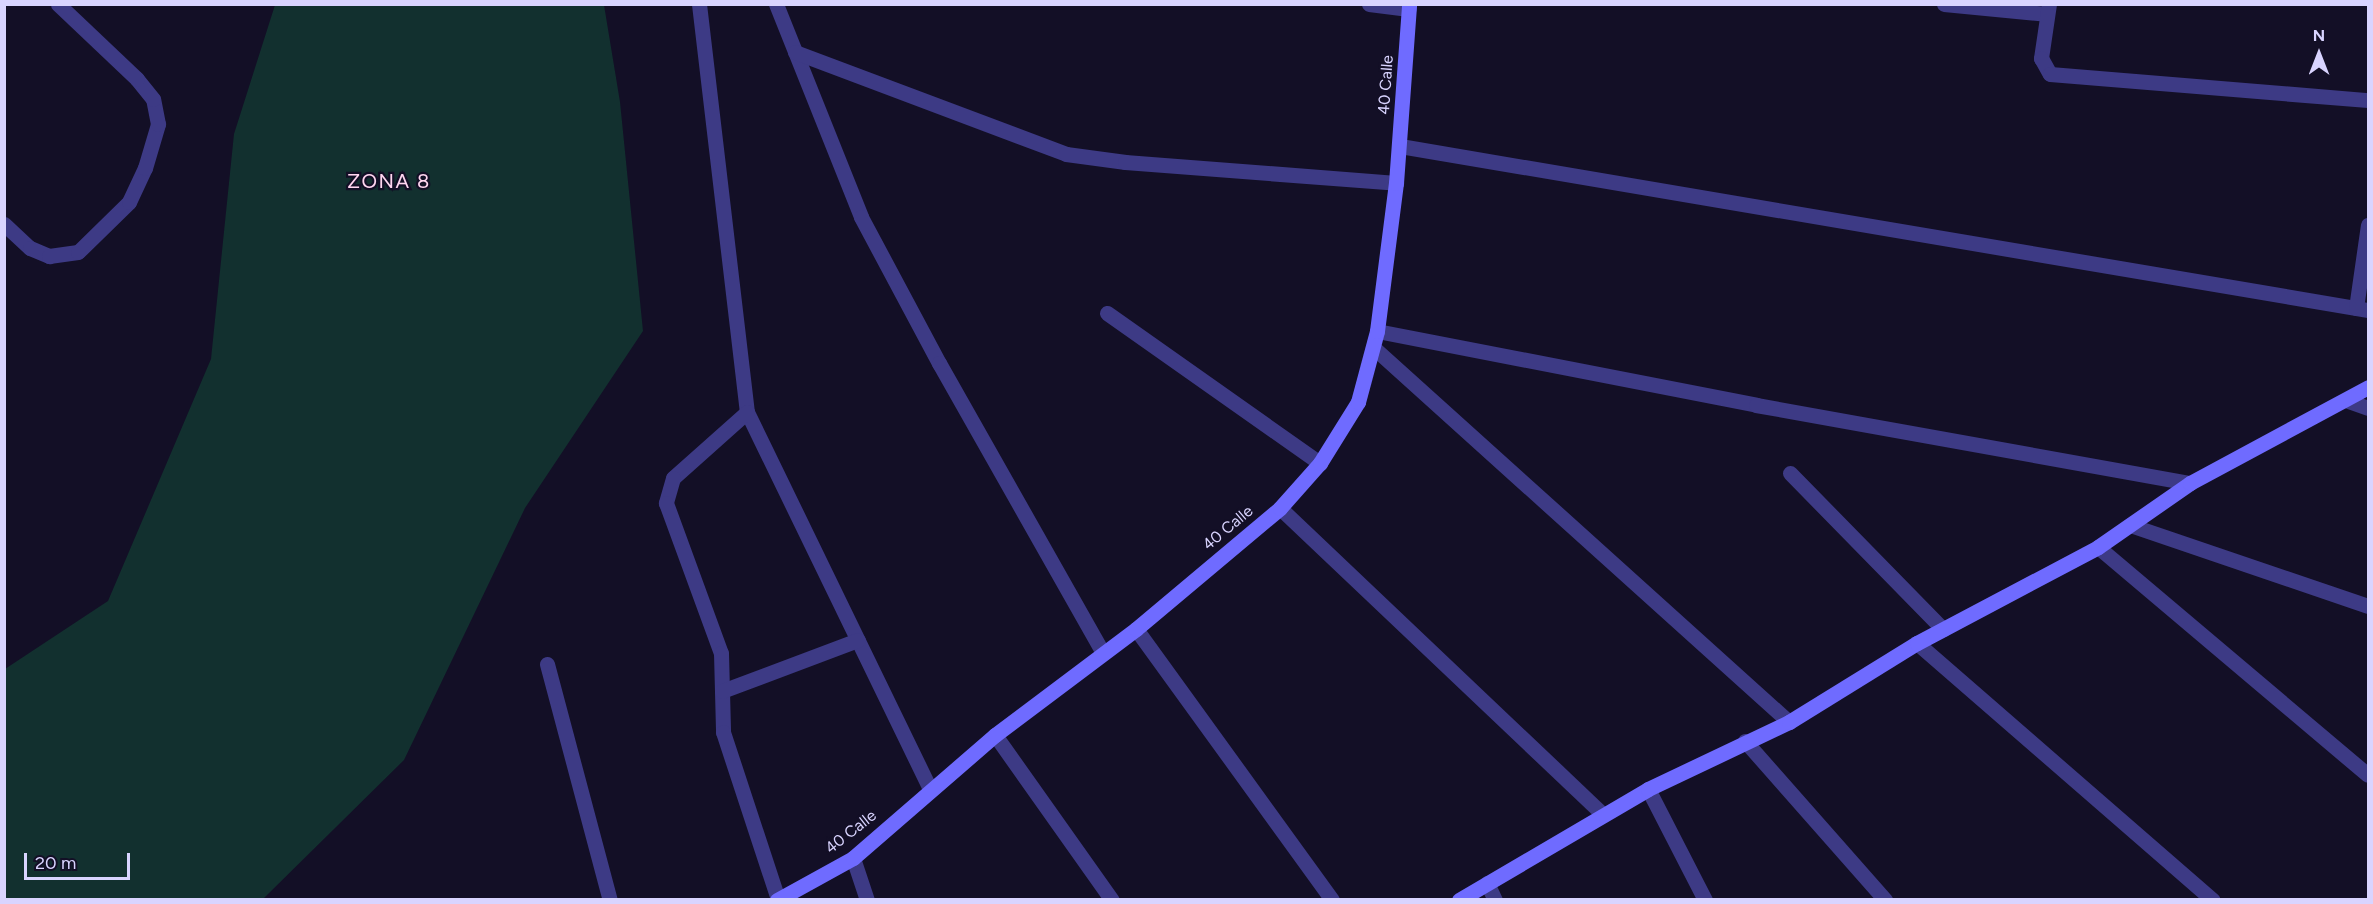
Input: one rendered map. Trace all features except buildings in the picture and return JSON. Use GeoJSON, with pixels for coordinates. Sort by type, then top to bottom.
{"type":"FeatureCollection","features":[{"type":"Feature","properties":{"kind":"street"},"geometry":{"type":"LineString","coordinates":[[4,224],[30,248],[49,256],[78,252],[129,202],[145,168],[158,124],[153,99],[137,79],[58,4]]}},
{"type":"Feature","properties":{"kind":"street"},"geometry":{"type":"LineString","coordinates":[[699,4],[747,412],[930,789]]}},
{"type":"Feature","properties":{"kind":"street"},"geometry":{"type":"LineString","coordinates":[[776,4],[861,217],[944,374],[1102,651]]}},
{"type":"Feature","properties":{"kind":"street"},"geometry":{"type":"LineString","coordinates":[[1369,4],[1409,7]]}},
{"type":"Feature","properties":{"kind":"street"},"geometry":{"type":"LineString","coordinates":[[1944,4],[2048,10],[2040,58],[2050,74],[2368,100]]}},
{"type":"Feature","properties":{"kind":"street","name":"40 Calle"},"geometry":{"type":"LineString","coordinates":[[778,899],[853,858],[995,735],[1102,651],[1136,628],[1280,508],[1320,463],[1358,402],[1374,348],[1400,146],[1409,7]]}},
{"type":"Feature","properties":{"kind":"street"},"geometry":{"type":"LineString","coordinates":[[795,52],[1066,154],[1125,162],[1396,183]]}},
{"type":"Feature","properties":{"kind":"street"},"geometry":{"type":"LineString","coordinates":[[1400,146],[2362,309],[2368,225]]}},
{"type":"Feature","properties":{"kind":"street"},"geometry":{"type":"LineString","coordinates":[[1107,314],[1320,463]]}},
{"type":"Feature","properties":{"kind":"street"},"geometry":{"type":"LineString","coordinates":[[1377,331],[1756,405],[2190,483]]}},
{"type":"Feature","properties":{"kind":"street"},"geometry":{"type":"LineString","coordinates":[[1374,348],[1789,722]]}},
{"type":"Feature","properties":{"kind":"street"},"geometry":{"type":"LineString","coordinates":[[1460,900],[1648,789],[1789,722],[1943,628],[2098,547],[2190,483],[2348,401],[2368,387]]}},
{"type":"Feature","properties":{"kind":"street"},"geometry":{"type":"LineString","coordinates":[[2348,401],[2368,408]]}},
{"type":"Feature","properties":{"kind":"street"},"geometry":{"type":"LineString","coordinates":[[747,412],[673,478],[666,503],[721,653],[723,732],[730,761],[778,899]]}},
{"type":"Feature","properties":{"kind":"street"},"geometry":{"type":"LineString","coordinates":[[1790,473],[1943,628]]}},
{"type":"Feature","properties":{"kind":"street"},"geometry":{"type":"LineString","coordinates":[[1280,508],[1603,814]]}},
{"type":"Feature","properties":{"kind":"street"},"geometry":{"type":"LineString","coordinates":[[2130,525],[2368,606]]}},
{"type":"Feature","properties":{"kind":"street"},"geometry":{"type":"LineString","coordinates":[[2098,547],[2368,775]]}},
{"type":"Feature","properties":{"kind":"street"},"geometry":{"type":"LineString","coordinates":[[1136,628],[1332,900]]}},
{"type":"Feature","properties":{"kind":"street"},"geometry":{"type":"LineString","coordinates":[[722,691],[858,640]]}},
{"type":"Feature","properties":{"kind":"street"},"geometry":{"type":"LineString","coordinates":[[1917,643],[2213,900]]}},
{"type":"Feature","properties":{"kind":"street"},"geometry":{"type":"LineString","coordinates":[[547,664],[610,900]]}},
{"type":"Feature","properties":{"kind":"street"},"geometry":{"type":"LineString","coordinates":[[995,735],[1112,900]]}},
{"type":"Feature","properties":{"kind":"street"},"geometry":{"type":"LineString","coordinates":[[1745,741],[1885,900]]}},
{"type":"Feature","properties":{"kind":"street"},"geometry":{"type":"LineString","coordinates":[[1648,789],[1705,900]]}},
{"type":"Feature","properties":{"kind":"street"},"geometry":{"type":"LineString","coordinates":[[853,858],[867,900]]}},
{"type":"Feature","properties":{"kind":"street"},"geometry":{"type":"LineString","coordinates":[[1487,883],[1495,900]]}},
{"type":"Feature","properties":{"kind":"green space"},"geometry":{"type":"Polygon","coordinates":[[[275,5],[604,5],[620,102],[643,331],[525,508],[404,760],[263,899],[5,899],[5,669],[108,601],[211,359],[234,134],[275,5]]]}},
{"type":"Feature","properties":{"kind":"district","name":"ZONA 8"},"geometry":{"type":"Point","coordinates":[389,181]}}]}
